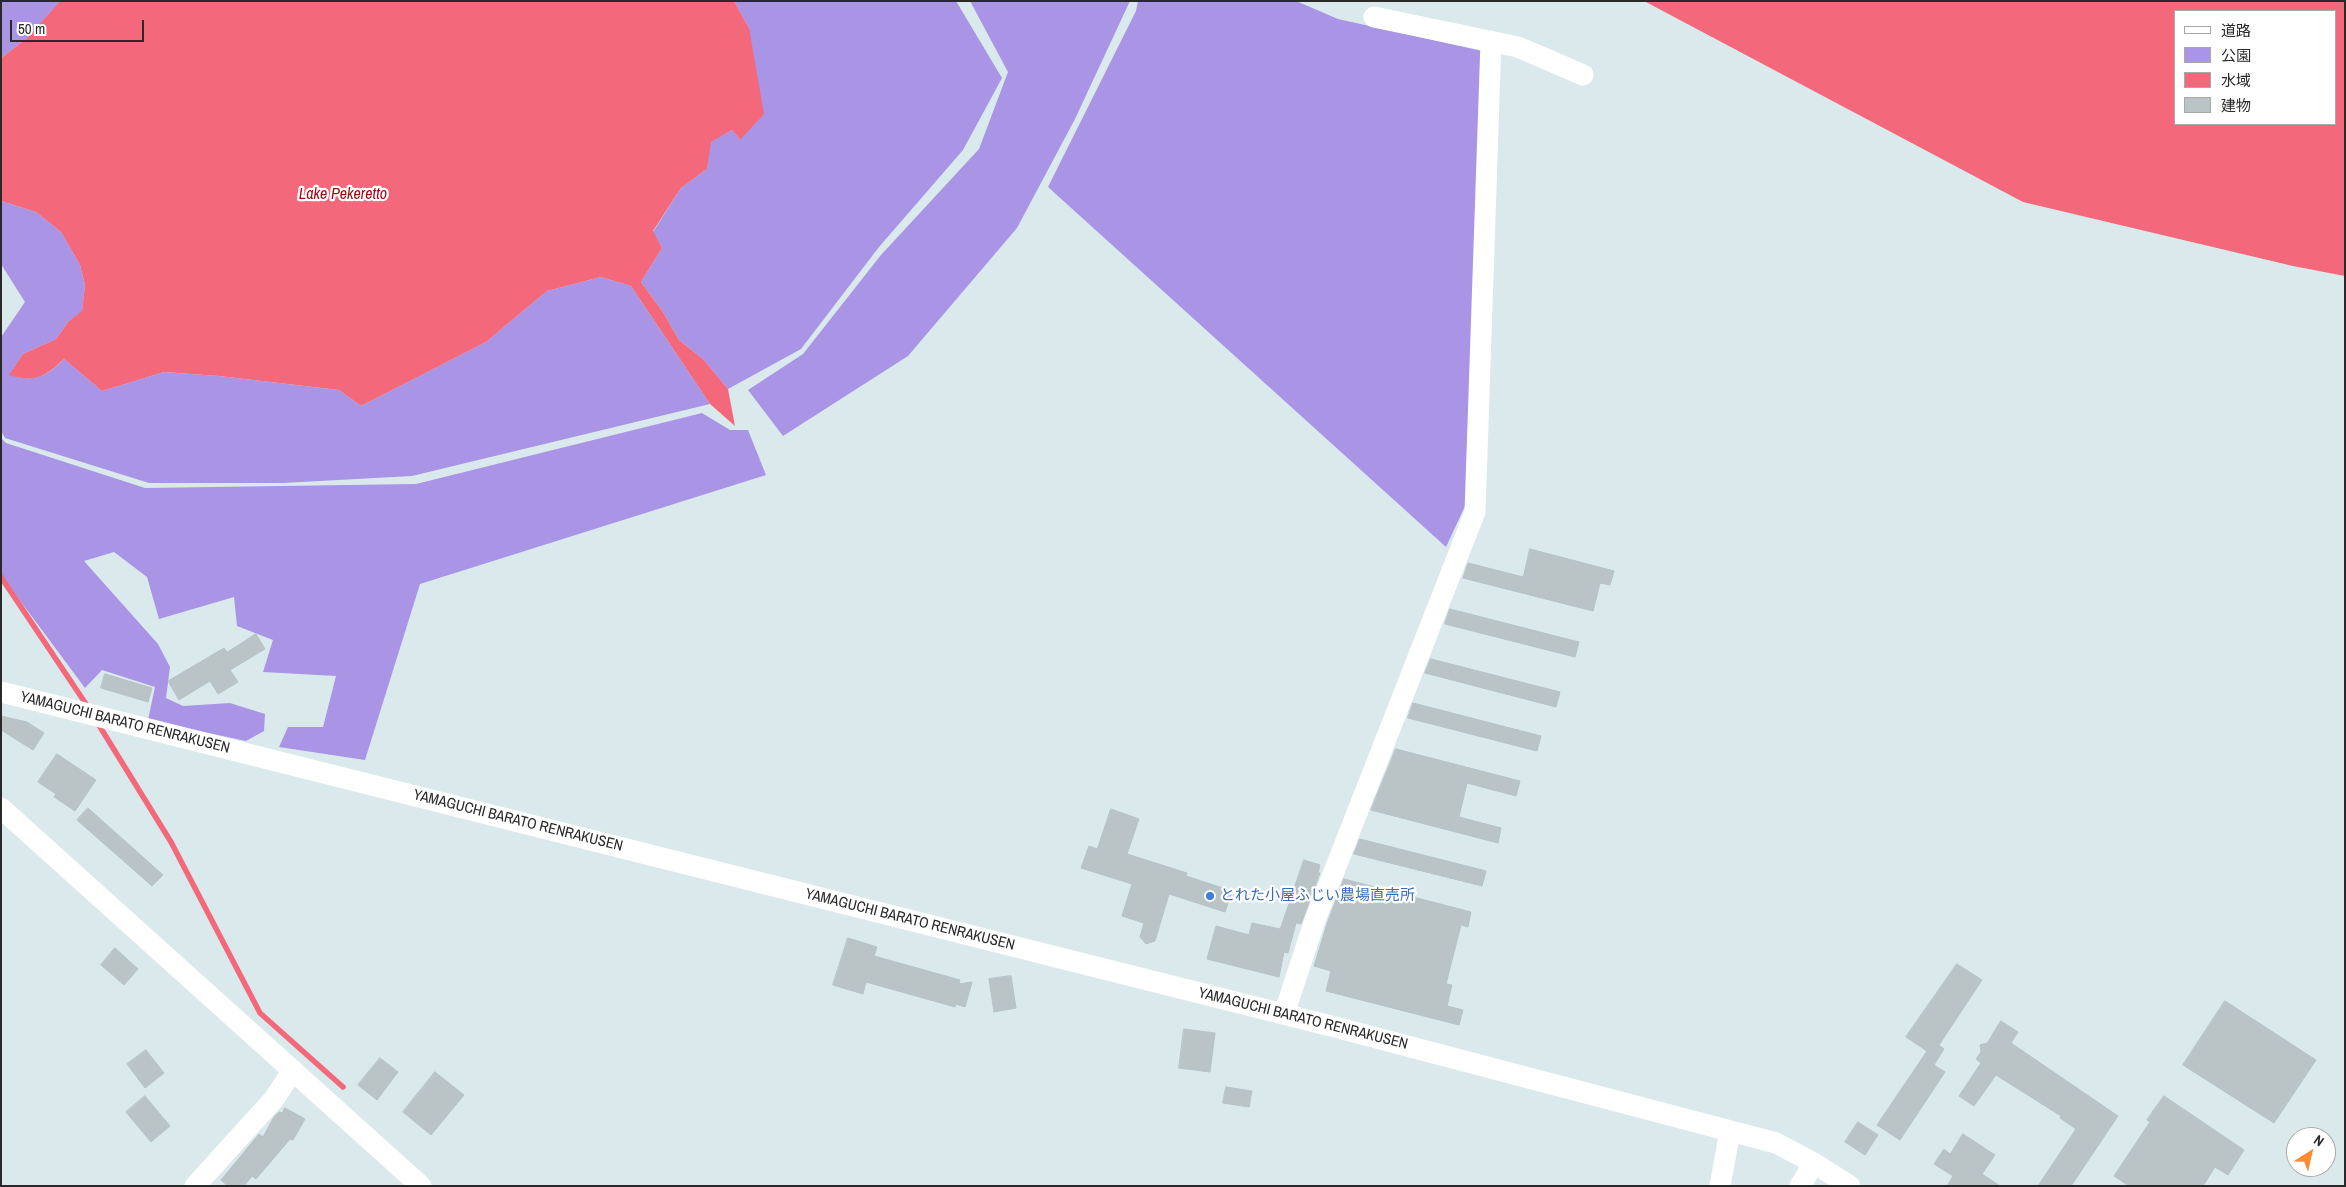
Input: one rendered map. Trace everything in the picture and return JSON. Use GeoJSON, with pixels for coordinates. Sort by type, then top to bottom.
{"type":"FeatureCollection","features":[{"type":"Feature","properties":{"kind":"street"},"geometry":{"type":"LineString","coordinates":[[1374,17],[1518,47],[1583,75]]}},
{"type":"Feature","properties":{"kind":"street"},"geometry":{"type":"LineString","coordinates":[[1284,1014],[1315,920],[1474,512],[1491,41]]}},
{"type":"Feature","properties":{"kind":"street","name":"YAMAGUCHI BARATO RENRAKUSEN"},"geometry":{"type":"LineString","coordinates":[[1,692],[1284,1014],[1783,1145],[1850,1186]]}},
{"type":"Feature","properties":{"kind":"street"},"geometry":{"type":"LineString","coordinates":[[1,808],[421,1186]]}},
{"type":"Feature","properties":{"kind":"street"},"geometry":{"type":"LineString","coordinates":[[195,1186],[274,1099],[293,1070]]}},
{"type":"Feature","properties":{"kind":"street"},"geometry":{"type":"LineString","coordinates":[[1720,1186],[1730,1131]]}},
{"type":"Feature","properties":{"kind":"street"},"geometry":{"type":"LineString","coordinates":[[1800,1186],[1814,1163]]}},
{"type":"Feature","properties":{"kind":"green space"},"geometry":{"type":"Polygon","coordinates":[[[1,1],[60,1],[26,39],[1,58],[1,1]]]}},
{"type":"Feature","properties":{"kind":"green space"},"geometry":{"type":"Polygon","coordinates":[[[734,1],[956,1],[1002,78],[963,150],[879,247],[801,349],[728,389],[704,360],[679,340],[663,312],[641,282],[662,248],[653,232],[681,188],[707,169],[710,142],[732,130],[740,140],[749,28],[734,1]]]}},
{"type":"Feature","properties":{"kind":"green space"},"geometry":{"type":"Polygon","coordinates":[[[970,1],[1130,1],[1075,119],[1017,228],[908,356],[783,436],[748,390],[803,354],[881,255],[979,149],[1008,72],[970,1]]]}},
{"type":"Feature","properties":{"kind":"green space"},"geometry":{"type":"Polygon","coordinates":[[[1138,1],[1296,1],[1338,19],[1482,51],[1466,504],[1446,547],[1048,187],[1136,11],[1138,1]]]}},
{"type":"Feature","properties":{"kind":"green space"},"geometry":{"type":"Polygon","coordinates":[[[1,201],[36,212],[61,232],[80,265],[85,285],[82,312],[68,322],[56,339],[23,354],[10,374],[18,377],[39,377],[52,370],[64,359],[102,391],[164,372],[219,376],[339,390],[361,406],[486,342],[547,291],[601,277],[631,286],[710,404],[412,476],[283,483],[149,483],[5,438],[1,431],[1,337],[25,302],[1,264],[1,201]]]}},
{"type":"Feature","properties":{"kind":"green space"},"geometry":{"type":"Polygon","coordinates":[[[702,413],[730,430],[748,430],[766,475],[420,584],[365,760],[279,747],[288,727],[323,727],[336,676],[263,672],[273,640],[237,626],[234,597],[159,619],[147,577],[114,552],[84,561],[158,644],[170,667],[166,698],[183,706],[230,703],[265,714],[264,731],[246,741],[148,720],[155,687],[102,670],[85,688],[1,575],[1,438],[6,443],[145,488],[416,484],[702,413]]]}},
{"type":"Feature","properties":{"kind":"water","name":"Lake Pekeretto"},"geometry":{"type":"Polygon","coordinates":[[[60,1],[734,1],[749,28],[764,114],[740,140],[732,130],[711,142],[707,169],[681,188],[653,231],[662,248],[641,282],[663,312],[679,340],[704,360],[728,389],[735,426],[710,404],[631,286],[601,277],[547,291],[486,342],[361,406],[339,390],[219,376],[164,372],[102,391],[64,359],[39,377],[26,378],[9,375],[23,354],[56,339],[68,322],[82,311],[85,285],[80,265],[61,232],[36,212],[1,201],[1,58],[26,39],[60,1]]]}},
{"type":"Feature","properties":{"kind":"water"},"geometry":{"type":"Polygon","coordinates":[[[1644,1],[2345,1],[2345,276],[2293,266],[2023,202],[1644,1]]]}},
{"type":"Feature","properties":{"kind":"building"},"geometry":{"type":"Polygon","coordinates":[[[1530,549],[1614,571],[1610,585],[1600,583],[1593,611],[1463,578],[1468,563],[1523,577],[1530,549]]]}},
{"type":"Feature","properties":{"kind":"building"},"geometry":{"type":"Polygon","coordinates":[[[1450,609],[1579,642],[1575,657],[1445,624],[1450,609]]]}},
{"type":"Feature","properties":{"kind":"building"},"geometry":{"type":"Polygon","coordinates":[[[256,634],[265,649],[230,670],[238,682],[218,694],[210,681],[179,700],[168,681],[224,648],[227,652],[256,634]]]}},
{"type":"Feature","properties":{"kind":"building"},"geometry":{"type":"Polygon","coordinates":[[[1431,659],[1560,692],[1556,707],[1425,673],[1431,659]]]}},
{"type":"Feature","properties":{"kind":"building"},"geometry":{"type":"Polygon","coordinates":[[[105,674],[152,688],[148,702],[101,688],[105,674]]]}},
{"type":"Feature","properties":{"kind":"building"},"geometry":{"type":"Polygon","coordinates":[[[1413,703],[1541,736],[1537,751],[1408,718],[1413,703]]]}},
{"type":"Feature","properties":{"kind":"building"},"geometry":{"type":"Polygon","coordinates":[[[1,716],[27,722],[44,733],[33,750],[1,730],[1,716]]]}},
{"type":"Feature","properties":{"kind":"building"},"geometry":{"type":"Polygon","coordinates":[[[1396,749],[1520,781],[1516,796],[1467,783],[1459,817],[1501,828],[1498,843],[1371,810],[1396,749]]]}},
{"type":"Feature","properties":{"kind":"building"},"geometry":{"type":"Polygon","coordinates":[[[57,754],[96,780],[75,811],[54,797],[56,794],[38,782],[57,754]]]}},
{"type":"Feature","properties":{"kind":"building"},"geometry":{"type":"Polygon","coordinates":[[[88,808],[163,875],[152,886],[77,820],[88,808]]]}},
{"type":"Feature","properties":{"kind":"building"},"geometry":{"type":"Polygon","coordinates":[[[1111,809],[1139,819],[1127,854],[1187,873],[1186,876],[1232,891],[1225,912],[1169,894],[1155,941],[1146,944],[1140,937],[1144,923],[1122,916],[1132,884],[1081,868],[1089,846],[1097,849],[1111,809]]]}},
{"type":"Feature","properties":{"kind":"building"},"geometry":{"type":"Polygon","coordinates":[[[1360,839],[1486,871],[1482,886],[1354,854],[1360,839]]]}},
{"type":"Feature","properties":{"kind":"building"},"geometry":{"type":"Polygon","coordinates":[[[1304,860],[1320,865],[1318,873],[1320,873],[1301,924],[1296,923],[1288,953],[1284,952],[1279,977],[1207,959],[1216,926],[1249,935],[1252,923],[1280,929],[1304,860]]]}},
{"type":"Feature","properties":{"kind":"building"},"geometry":{"type":"Polygon","coordinates":[[[1344,879],[1471,912],[1468,927],[1461,925],[1446,984],[1452,985],[1447,1006],[1463,1010],[1459,1025],[1326,991],[1331,971],[1314,966],[1344,879]]]}},
{"type":"Feature","properties":{"kind":"building"},"geometry":{"type":"Polygon","coordinates":[[[848,938],[877,947],[874,956],[960,980],[959,984],[972,982],[965,1007],[956,1004],[955,1007],[866,982],[863,994],[833,985],[848,938]]]}},
{"type":"Feature","properties":{"kind":"building"},"geometry":{"type":"Polygon","coordinates":[[[115,948],[138,969],[124,985],[101,965],[115,948]]]}},
{"type":"Feature","properties":{"kind":"building"},"geometry":{"type":"Polygon","coordinates":[[[1957,964],[1982,980],[1939,1045],[1944,1049],[1934,1065],[1945,1072],[1900,1140],[1877,1125],[1927,1051],[1906,1037],[1957,964]]]}},
{"type":"Feature","properties":{"kind":"building"},"geometry":{"type":"Polygon","coordinates":[[[1011,976],[1016,1008],[994,1012],[989,979],[1011,976]]]}},
{"type":"Feature","properties":{"kind":"building"},"geometry":{"type":"Polygon","coordinates":[[[2225,1001],[2316,1060],[2274,1123],[2183,1065],[2225,1001]]]}},
{"type":"Feature","properties":{"kind":"building"},"geometry":{"type":"Polygon","coordinates":[[[2001,1021],[2018,1032],[2011,1043],[2118,1116],[2071,1186],[2038,1186],[2076,1129],[2060,1118],[2061,1116],[1996,1075],[1974,1106],[1959,1096],[1981,1063],[1976,1059],[1981,1052],[1980,1045],[1987,1043],[2001,1021]]]}},
{"type":"Feature","properties":{"kind":"building"},"geometry":{"type":"Polygon","coordinates":[[[1184,1029],[1215,1033],[1210,1072],[1179,1068],[1184,1029]]]}},
{"type":"Feature","properties":{"kind":"building"},"geometry":{"type":"Polygon","coordinates":[[[146,1050],[164,1073],[145,1088],[127,1064],[146,1050]]]}},
{"type":"Feature","properties":{"kind":"building"},"geometry":{"type":"Polygon","coordinates":[[[380,1058],[398,1072],[377,1100],[358,1085],[380,1058]]]}},
{"type":"Feature","properties":{"kind":"building"},"geometry":{"type":"Polygon","coordinates":[[[435,1072],[464,1095],[431,1135],[403,1112],[435,1072]]]}},
{"type":"Feature","properties":{"kind":"building"},"geometry":{"type":"Polygon","coordinates":[[[1226,1087],[1252,1091],[1249,1107],[1223,1103],[1226,1087]]]}},
{"type":"Feature","properties":{"kind":"building"},"geometry":{"type":"Polygon","coordinates":[[[145,1096],[170,1126],[151,1142],[126,1112],[145,1096]]]}},
{"type":"Feature","properties":{"kind":"building"},"geometry":{"type":"Polygon","coordinates":[[[2164,1096],[2244,1150],[2228,1175],[2215,1167],[2203,1186],[2129,1186],[2114,1176],[2150,1122],[2147,1120],[2164,1096]]]}},
{"type":"Feature","properties":{"kind":"building"},"geometry":{"type":"Polygon","coordinates":[[[285,1108],[305,1119],[293,1140],[290,1139],[256,1179],[252,1176],[244,1186],[228,1186],[221,1180],[259,1134],[263,1137],[274,1117],[279,1112],[282,1113],[285,1108]]]}},
{"type":"Feature","properties":{"kind":"building"},"geometry":{"type":"Polygon","coordinates":[[[1858,1122],[1878,1135],[1865,1155],[1845,1142],[1858,1122]]]}},
{"type":"Feature","properties":{"kind":"building"},"geometry":{"type":"Polygon","coordinates":[[[1963,1134],[1995,1155],[1982,1174],[2000,1186],[1947,1186],[1953,1176],[1934,1164],[1944,1149],[1950,1154],[1963,1134]]]}},
{"type":"Feature","properties":{"kind":"waterway"},"geometry":{"type":"LineString","coordinates":[[1,577],[88,707]]}},
{"type":"Feature","properties":{"kind":"waterway"},"geometry":{"type":"LineString","coordinates":[[97,722],[171,842],[260,1013],[343,1087]]}},
{"type":"Feature","properties":{"kind":"place","name":"とれた小屋ふじい農場直売所"},"geometry":{"type":"Point","coordinates":[1210,896]}}]}
